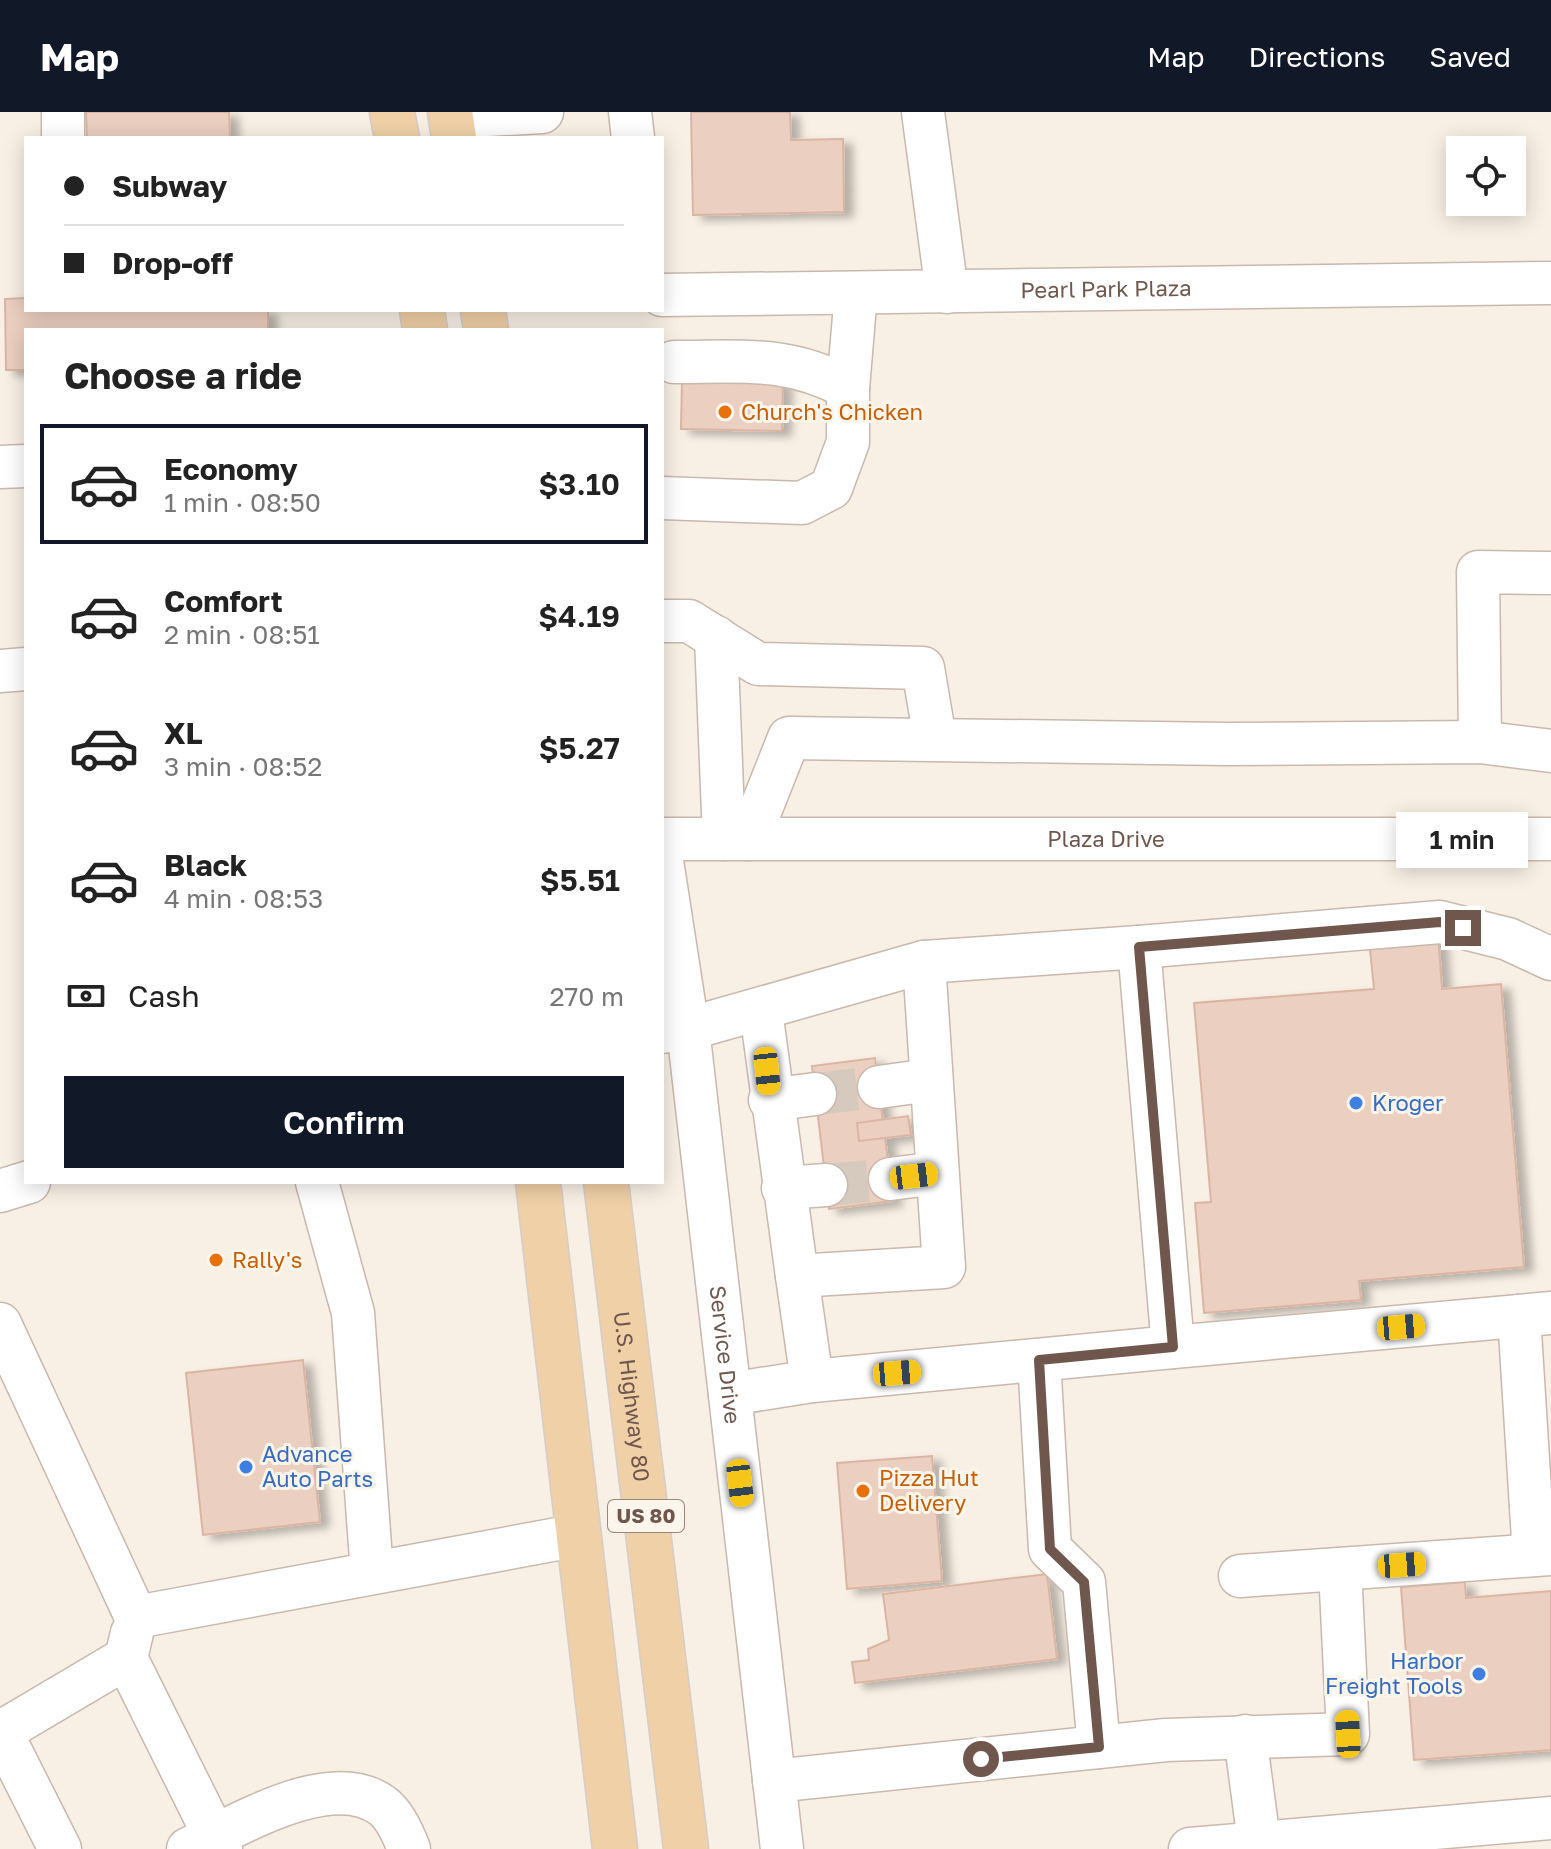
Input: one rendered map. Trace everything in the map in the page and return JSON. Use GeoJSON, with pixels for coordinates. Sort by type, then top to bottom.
{"type":"FeatureCollection","features":[{"type":"Feature","properties":{"kind":"main road"},"geometry":{"type":"LineString","coordinates":[[392,112],[397,136]]}},
{"type":"Feature","properties":{"kind":"main road","name":"US 80"},"geometry":{"type":"LineString","coordinates":[[538,1184],[615,1849]]}},
{"type":"Feature","properties":{"kind":"main road","name":"U.S. Highway 80"},"geometry":{"type":"LineString","coordinates":[[606,1184],[686,1849]]}},
{"type":"Feature","properties":{"kind":"street"},"geometry":{"type":"LineString","coordinates":[[63,112],[63,136]]}},
{"type":"Feature","properties":{"kind":"street"},"geometry":{"type":"LineString","coordinates":[[452,122],[542,112]]}},
{"type":"Feature","properties":{"kind":"street"},"geometry":{"type":"LineString","coordinates":[[630,112],[633,136]]}},
{"type":"Feature","properties":{"kind":"street"},"geometry":{"type":"LineString","coordinates":[[923,112],[947,292]]}},
{"type":"Feature","properties":{"kind":"street","name":"Pearl Park Plaza"},"geometry":{"type":"LineString","coordinates":[[676,295],[1551,283]]}},
{"type":"Feature","properties":{"kind":"street"},"geometry":{"type":"LineString","coordinates":[[664,491],[802,503],[831,488],[848,442],[848,388],[856,293]]}},
{"type":"Feature","properties":{"kind":"street"},"geometry":{"type":"LineString","coordinates":[[668,373],[680,347],[676,295]]}},
{"type":"Feature","properties":{"kind":"street"},"geometry":{"type":"LineString","coordinates":[[668,373],[768,362],[816,370],[848,388]]}},
{"type":"Feature","properties":{"kind":"street"},"geometry":{"type":"LineString","coordinates":[[0,467],[24,466]]}},
{"type":"Feature","properties":{"kind":"street"},"geometry":{"type":"LineString","coordinates":[[1480,742],[1478,572],[1551,573]]}},
{"type":"Feature","properties":{"kind":"street"},"geometry":{"type":"LineString","coordinates":[[664,621],[689,621],[758,664],[923,668],[935,739]]}},
{"type":"Feature","properties":{"kind":"street"},"geometry":{"type":"LineString","coordinates":[[716,637],[737,839]]}},
{"type":"Feature","properties":{"kind":"street"},"geometry":{"type":"LineString","coordinates":[[0,671],[24,669]]}},
{"type":"Feature","properties":{"kind":"street"},"geometry":{"type":"LineString","coordinates":[[737,839],[789,738],[1226,744],[1480,742],[1551,751]]}},
{"type":"Feature","properties":{"kind":"street","name":"Plaza Drive"},"geometry":{"type":"LineString","coordinates":[[664,839],[1551,839]]}},
{"type":"Feature","properties":{"kind":"street","name":"Service Drive"},"geometry":{"type":"LineString","coordinates":[[664,887],[675,1030],[730,1394],[782,1849]]}},
{"type":"Feature","properties":{"kind":"street"},"geometry":{"type":"LineString","coordinates":[[675,1030],[761,1011],[924,962],[1440,922],[1508,939],[1551,959]]}},
{"type":"Feature","properties":{"kind":"street"},"geometry":{"type":"LineString","coordinates":[[1139,947],[1173,1347]]}},
{"type":"Feature","properties":{"kind":"street"},"geometry":{"type":"LineString","coordinates":[[797,1276],[944,1267],[924,962]]}},
{"type":"Feature","properties":{"kind":"street"},"geometry":{"type":"LineString","coordinates":[[761,1011],[770,1100],[812,1381]]}},
{"type":"Feature","properties":{"kind":"street"},"geometry":{"type":"LineString","coordinates":[[879,1087],[930,1080]]}},
{"type":"Feature","properties":{"kind":"street"},"geometry":{"type":"LineString","coordinates":[[770,1100],[815,1094]]}},
{"type":"Feature","properties":{"kind":"street"},"geometry":{"type":"LineString","coordinates":[[890,1179],[937,1173]]}},
{"type":"Feature","properties":{"kind":"street"},"geometry":{"type":"LineString","coordinates":[[0,1191],[24,1184]]}},
{"type":"Feature","properties":{"kind":"street"},"geometry":{"type":"LineString","coordinates":[[318,1184],[353,1313],[372,1573]]}},
{"type":"Feature","properties":{"kind":"street"},"geometry":{"type":"LineString","coordinates":[[783,1188],[826,1185]]}},
{"type":"Feature","properties":{"kind":"street"},"geometry":{"type":"LineString","coordinates":[[730,1394],[812,1381],[1535,1315],[1543,1555],[1240,1576]]}},
{"type":"Feature","properties":{"kind":"street"},"geometry":{"type":"LineString","coordinates":[[0,1324],[136,1617],[126,1658],[208,1845],[260,1812],[324,1795],[355,1793],[384,1807],[409,1849]]}},
{"type":"Feature","properties":{"kind":"street"},"geometry":{"type":"LineString","coordinates":[[1039,1360],[1050,1549],[1084,1582],[1099,1747]]}},
{"type":"Feature","properties":{"kind":"street"},"geometry":{"type":"LineString","coordinates":[[136,1617],[579,1535]]}},
{"type":"Feature","properties":{"kind":"street"},"geometry":{"type":"LineString","coordinates":[[774,1781],[1099,1747],[1245,1736],[1348,1734],[1340,1569]]}},
{"type":"Feature","properties":{"kind":"street"},"geometry":{"type":"LineString","coordinates":[[60,1849],[0,1731],[126,1658]]}},
{"type":"Feature","properties":{"kind":"street"},"geometry":{"type":"LineString","coordinates":[[1245,1736],[1259,1846]]}},
{"type":"Feature","properties":{"kind":"street"},"geometry":{"type":"LineString","coordinates":[[1190,1849],[1259,1846],[1551,1818]]}},
{"type":"Feature","properties":{"kind":"building"},"geometry":{"type":"Polygon","coordinates":[[[86,112],[229,112],[230,136],[87,136],[86,112]]]}},
{"type":"Feature","properties":{"kind":"building"},"geometry":{"type":"Polygon","coordinates":[[[691,112],[790,112],[791,140],[843,139],[844,212],[693,215],[691,112]]]}},
{"type":"Feature","properties":{"kind":"building"},"geometry":{"type":"Polygon","coordinates":[[[24,298],[24,312],[268,312],[268,328],[24,328],[24,370],[6,370],[5,299],[24,298]]]}},
{"type":"Feature","properties":{"kind":"building"},"geometry":{"type":"Polygon","coordinates":[[[682,379],[783,381],[782,431],[681,429],[682,379]]]}},
{"type":"Feature","properties":{"kind":"building","name":"Kroger"},"geometry":{"type":"Polygon","coordinates":[[[1438,933],[1442,989],[1501,984],[1524,1267],[1359,1281],[1361,1300],[1204,1313],[1195,1203],[1211,1202],[1194,1003],[1374,989],[1369,939],[1438,933]]]}},
{"type":"Feature","properties":{"kind":"building"},"geometry":{"type":"Polygon","coordinates":[[[875,1058],[893,1201],[829,1209],[812,1066],[875,1058]]]}},
{"type":"Feature","properties":{"kind":"building"},"geometry":{"type":"Polygon","coordinates":[[[908,1116],[911,1135],[859,1141],[857,1123],[908,1116]]]}},
{"type":"Feature","properties":{"kind":"building"},"geometry":{"type":"Polygon","coordinates":[[[303,1360],[320,1522],[203,1535],[186,1373],[303,1360]]]}},
{"type":"Feature","properties":{"kind":"building"},"geometry":{"type":"Polygon","coordinates":[[[932,1456],[942,1581],[847,1589],[837,1463],[932,1456]]]}},
{"type":"Feature","properties":{"kind":"building"},"geometry":{"type":"Polygon","coordinates":[[[1047,1574],[1057,1659],[855,1683],[852,1662],[869,1660],[868,1649],[889,1640],[883,1594],[1047,1574]]]}},
{"type":"Feature","properties":{"kind":"building","name":"Harbor Freight Tools"},"geometry":{"type":"Polygon","coordinates":[[[1465,1582],[1466,1598],[1551,1591],[1551,1750],[1414,1760],[1401,1587],[1465,1582]]]}},
{"type":"Feature","properties":{"kind":"tunnel"},"geometry":{"type":"LineString","coordinates":[[815,1094],[879,1087]]}},
{"type":"Feature","properties":{"kind":"tunnel"},"geometry":{"type":"LineString","coordinates":[[826,1185],[890,1179]]}},
{"type":"Feature","properties":{"kind":"place","name":"Church's Chicken"},"geometry":{"type":"Point","coordinates":[725,412]}},
{"type":"Feature","properties":{"kind":"place","name":"Kroger"},"geometry":{"type":"Point","coordinates":[1356,1103]}},
{"type":"Feature","properties":{"kind":"place","name":"Rally's"},"geometry":{"type":"Point","coordinates":[216,1260]}},
{"type":"Feature","properties":{"kind":"place","name":"Advance Auto Parts"},"geometry":{"type":"Point","coordinates":[246,1467]}},
{"type":"Feature","properties":{"kind":"place","name":"Pizza Hut Delivery"},"geometry":{"type":"Point","coordinates":[863,1491]}},
{"type":"Feature","properties":{"kind":"place","name":"Harbor Freight Tools"},"geometry":{"type":"Point","coordinates":[1479,1674]}},
{"type":"Feature","properties":{"kind":"route"},"geometry":{"type":"LineString","coordinates":[[981,1759],[1099,1747],[1084,1582],[1050,1549],[1039,1360],[1173,1347],[1139,947],[1440,922],[1463,928]]}}]}
